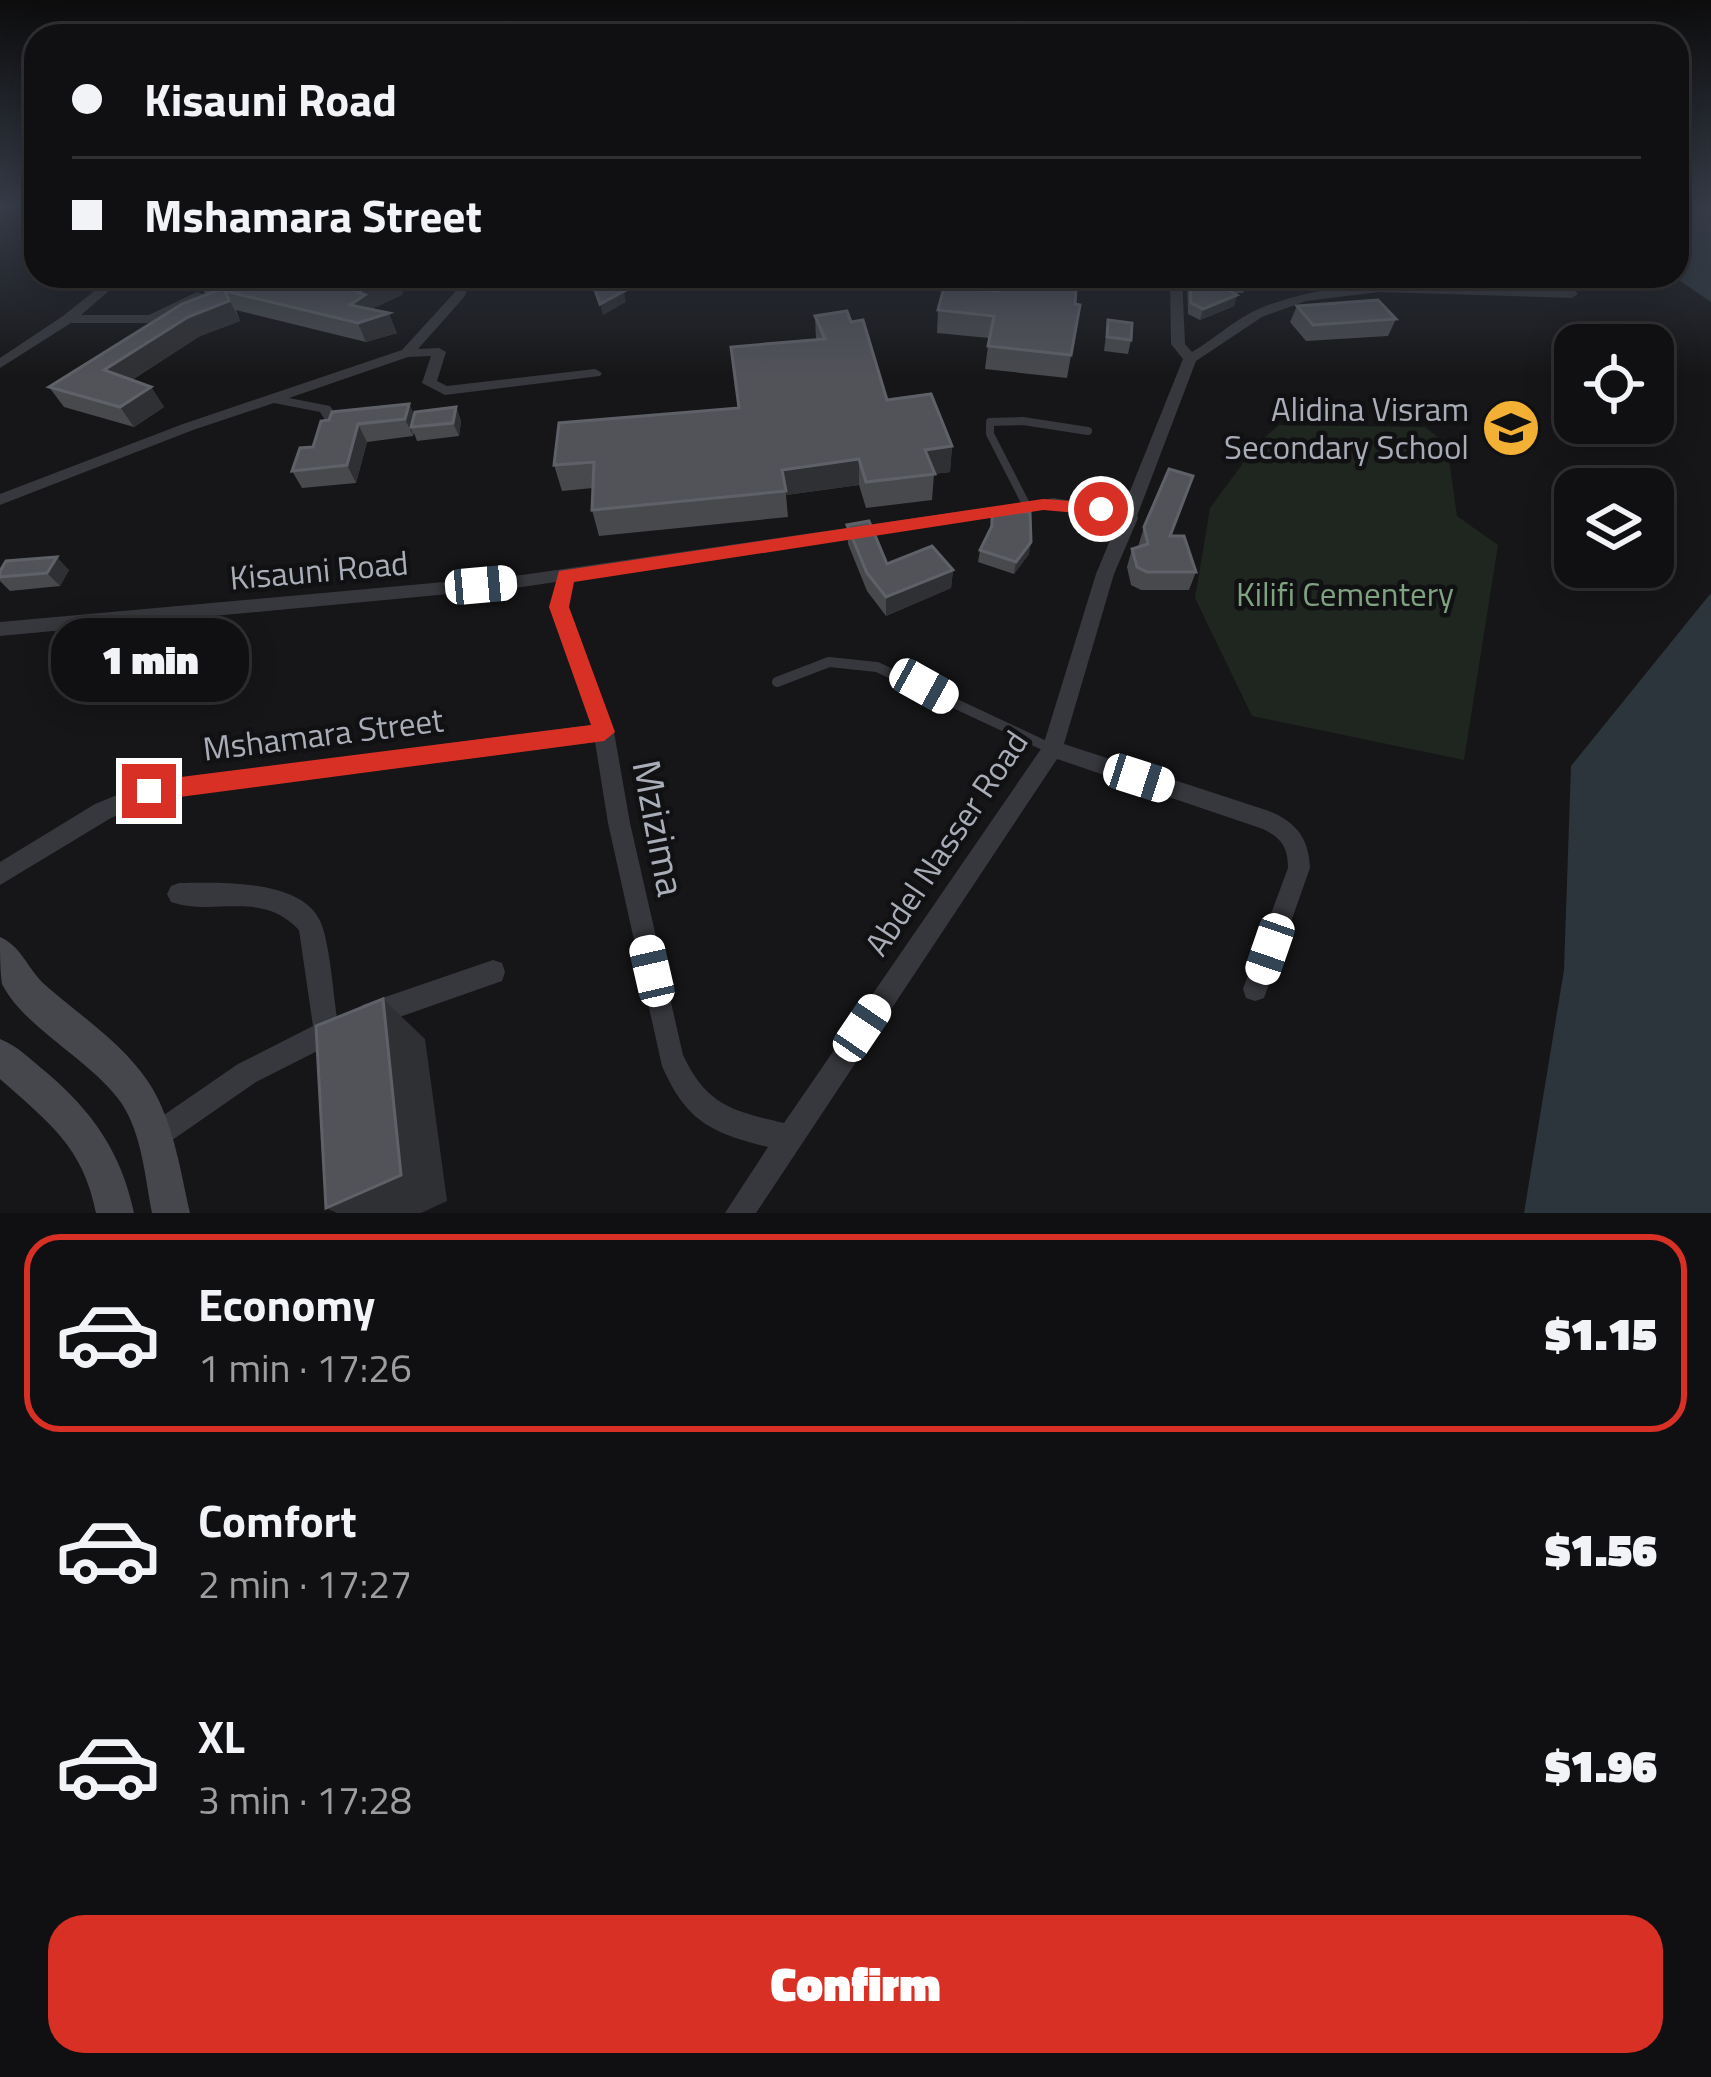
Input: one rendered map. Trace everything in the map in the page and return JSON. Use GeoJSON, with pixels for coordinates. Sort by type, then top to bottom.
{"type":"FeatureCollection","features":[{"type":"Feature","properties":{"kind":"main road"},"geometry":{"type":"LineString","coordinates":[[0,953],[49,1013],[124,1078],[145,1107],[171,1213]]}},
{"type":"Feature","properties":{"kind":"main road"},"geometry":{"type":"LineString","coordinates":[[0,1056],[92,1139],[105,1166],[115,1213]]}},
{"type":"Feature","properties":{"kind":"street"},"geometry":{"type":"LineString","coordinates":[[0,364],[105,288]]}},
{"type":"Feature","properties":{"kind":"street"},"geometry":{"type":"LineString","coordinates":[[407,353],[462,288]]}},
{"type":"Feature","properties":{"kind":"street"},"geometry":{"type":"LineString","coordinates":[[1176,288],[1178,344],[1190,359],[1252,316],[1297,299],[1357,291],[1572,294],[1567,288]]}},
{"type":"Feature","properties":{"kind":"street"},"geometry":{"type":"LineString","coordinates":[[68,319],[151,319],[201,295]]}},
{"type":"Feature","properties":{"kind":"street"},"geometry":{"type":"LineString","coordinates":[[0,500],[188,427],[407,353],[439,352],[429,383],[445,391],[595,373]]}},
{"type":"Feature","properties":{"kind":"street","name":"Abdel Nasser Road"},"geometry":{"type":"LineString","coordinates":[[739,1213],[1052,749],[1105,574],[1190,359]]}},
{"type":"Feature","properties":{"kind":"street"},"geometry":{"type":"LineString","coordinates":[[274,399],[310,402],[325,409],[332,420],[329,431]]}},
{"type":"Feature","properties":{"kind":"street","name":"Kisauni Road"},"geometry":{"type":"LineString","coordinates":[[3,630],[566,576],[1063,503],[1130,518]]}},
{"type":"Feature","properties":{"kind":"street"},"geometry":{"type":"LineString","coordinates":[[522,581],[559,607],[566,576]]}},
{"type":"Feature","properties":{"kind":"street","name":"Mzizima"},"geometry":{"type":"LineString","coordinates":[[559,607],[604,732],[623,843],[671,1057],[685,1092],[718,1120],[788,1138]]}},
{"type":"Feature","properties":{"kind":"street","name":"Mshamara Street"},"geometry":{"type":"LineString","coordinates":[[0,874],[103,811],[149,791],[604,732]]}},
{"type":"Feature","properties":{"kind":"street"},"geometry":{"type":"LineString","coordinates":[[1052,749],[1269,821],[1291,833],[1299,852],[1298,868],[1256,989]]}},
{"type":"Feature","properties":{"kind":"street"},"geometry":{"type":"LineString","coordinates":[[179,894],[278,902],[303,916],[310,925],[326,1032]]}},
{"type":"Feature","properties":{"kind":"street"},"geometry":{"type":"LineString","coordinates":[[155,1138],[247,1073],[326,1032],[493,972]]}},
{"type":"Feature","properties":{"kind":"lane"},"geometry":{"type":"LineString","coordinates":[[1028,508],[990,434],[990,422],[1023,421],[1088,431]]}},
{"type":"Feature","properties":{"kind":"lane"},"geometry":{"type":"LineString","coordinates":[[777,682],[829,662],[877,667],[1052,749]]}},
{"type":"Feature","properties":{"kind":"green space","name":"Kilifi Cementery"},"geometry":{"type":"Polygon","coordinates":[[[1279,425],[1425,427],[1447,444],[1457,516],[1498,545],[1464,760],[1252,716],[1195,598],[1210,508],[1257,444],[1279,425]]]}},
{"type":"Feature","properties":{"kind":"shaded area"},"geometry":{"type":"Polygon","coordinates":[[[1689,263],[1711,263],[1711,302],[1689,287],[1689,263]]]}},
{"type":"Feature","properties":{"kind":"shaded area"},"geometry":{"type":"Polygon","coordinates":[[[1711,593],[1711,1213],[1524,1213],[1564,970],[1571,766],[1711,593]]]}},
{"type":"Feature","properties":{"kind":"building"},"geometry":{"type":"Polygon","coordinates":[[[217,288],[366,288],[357,292],[365,295],[350,305],[389,313],[358,323],[225,291],[229,301],[188,317],[104,370],[151,387],[120,407],[49,387],[182,304],[221,289],[217,288]]]}},
{"type":"Feature","properties":{"kind":"building"},"geometry":{"type":"Polygon","coordinates":[[[618,288],[624,291],[600,304],[595,290],[618,288]]]}},
{"type":"Feature","properties":{"kind":"building"},"geometry":{"type":"Polygon","coordinates":[[[944,288],[1076,290],[1075,304],[1080,305],[1071,355],[988,346],[994,316],[938,310],[944,288]]]}},
{"type":"Feature","properties":{"kind":"building"},"geometry":{"type":"Polygon","coordinates":[[[1190,288],[1225,288],[1237,295],[1203,309],[1191,303],[1190,288]]]}},
{"type":"Feature","properties":{"kind":"building"},"geometry":{"type":"Polygon","coordinates":[[[1378,300],[1396,319],[1313,325],[1297,306],[1378,300]]]}},
{"type":"Feature","properties":{"kind":"building"},"geometry":{"type":"Polygon","coordinates":[[[847,311],[851,322],[863,320],[887,400],[931,394],[952,446],[925,450],[935,474],[866,482],[859,459],[782,470],[786,491],[592,510],[594,462],[554,465],[559,423],[739,408],[731,347],[825,339],[815,316],[847,311]]]}},
{"type":"Feature","properties":{"kind":"building"},"geometry":{"type":"Polygon","coordinates":[[[1108,320],[1132,323],[1131,340],[1107,337],[1108,320]]]}},
{"type":"Feature","properties":{"kind":"building"},"geometry":{"type":"Polygon","coordinates":[[[409,404],[405,419],[358,424],[347,465],[292,471],[300,448],[313,447],[321,421],[329,420],[332,412],[409,404]]]}},
{"type":"Feature","properties":{"kind":"building"},"geometry":{"type":"Polygon","coordinates":[[[456,407],[453,423],[411,427],[415,412],[456,407]]]}},
{"type":"Feature","properties":{"kind":"building"},"geometry":{"type":"Polygon","coordinates":[[[1169,469],[1193,476],[1170,536],[1184,536],[1196,572],[1147,572],[1137,567],[1132,549],[1148,544],[1144,527],[1169,469]]]}},
{"type":"Feature","properties":{"kind":"building"},"geometry":{"type":"Polygon","coordinates":[[[992,510],[1030,512],[1031,542],[1016,562],[980,550],[992,526],[992,510]]]}},
{"type":"Feature","properties":{"kind":"building"},"geometry":{"type":"Polygon","coordinates":[[[869,521],[887,564],[932,546],[953,570],[886,597],[867,573],[847,525],[869,521]]]}},
{"type":"Feature","properties":{"kind":"building"},"geometry":{"type":"Polygon","coordinates":[[[57,557],[47,573],[0,577],[6,561],[57,557]]]}},
{"type":"Feature","properties":{"kind":"building"},"geometry":{"type":"Polygon","coordinates":[[[383,999],[401,1175],[326,1208],[316,1026],[383,999]]]}},
{"type":"Feature","properties":{"kind":"place","name":"Alidina Visram Secondary School"},"geometry":{"type":"Point","coordinates":[1511,428]}},
{"type":"Feature","properties":{"kind":"route"},"geometry":{"type":"LineString","coordinates":[[149,791],[604,732],[559,607],[566,576],[1043,505],[1101,509]]}}]}
